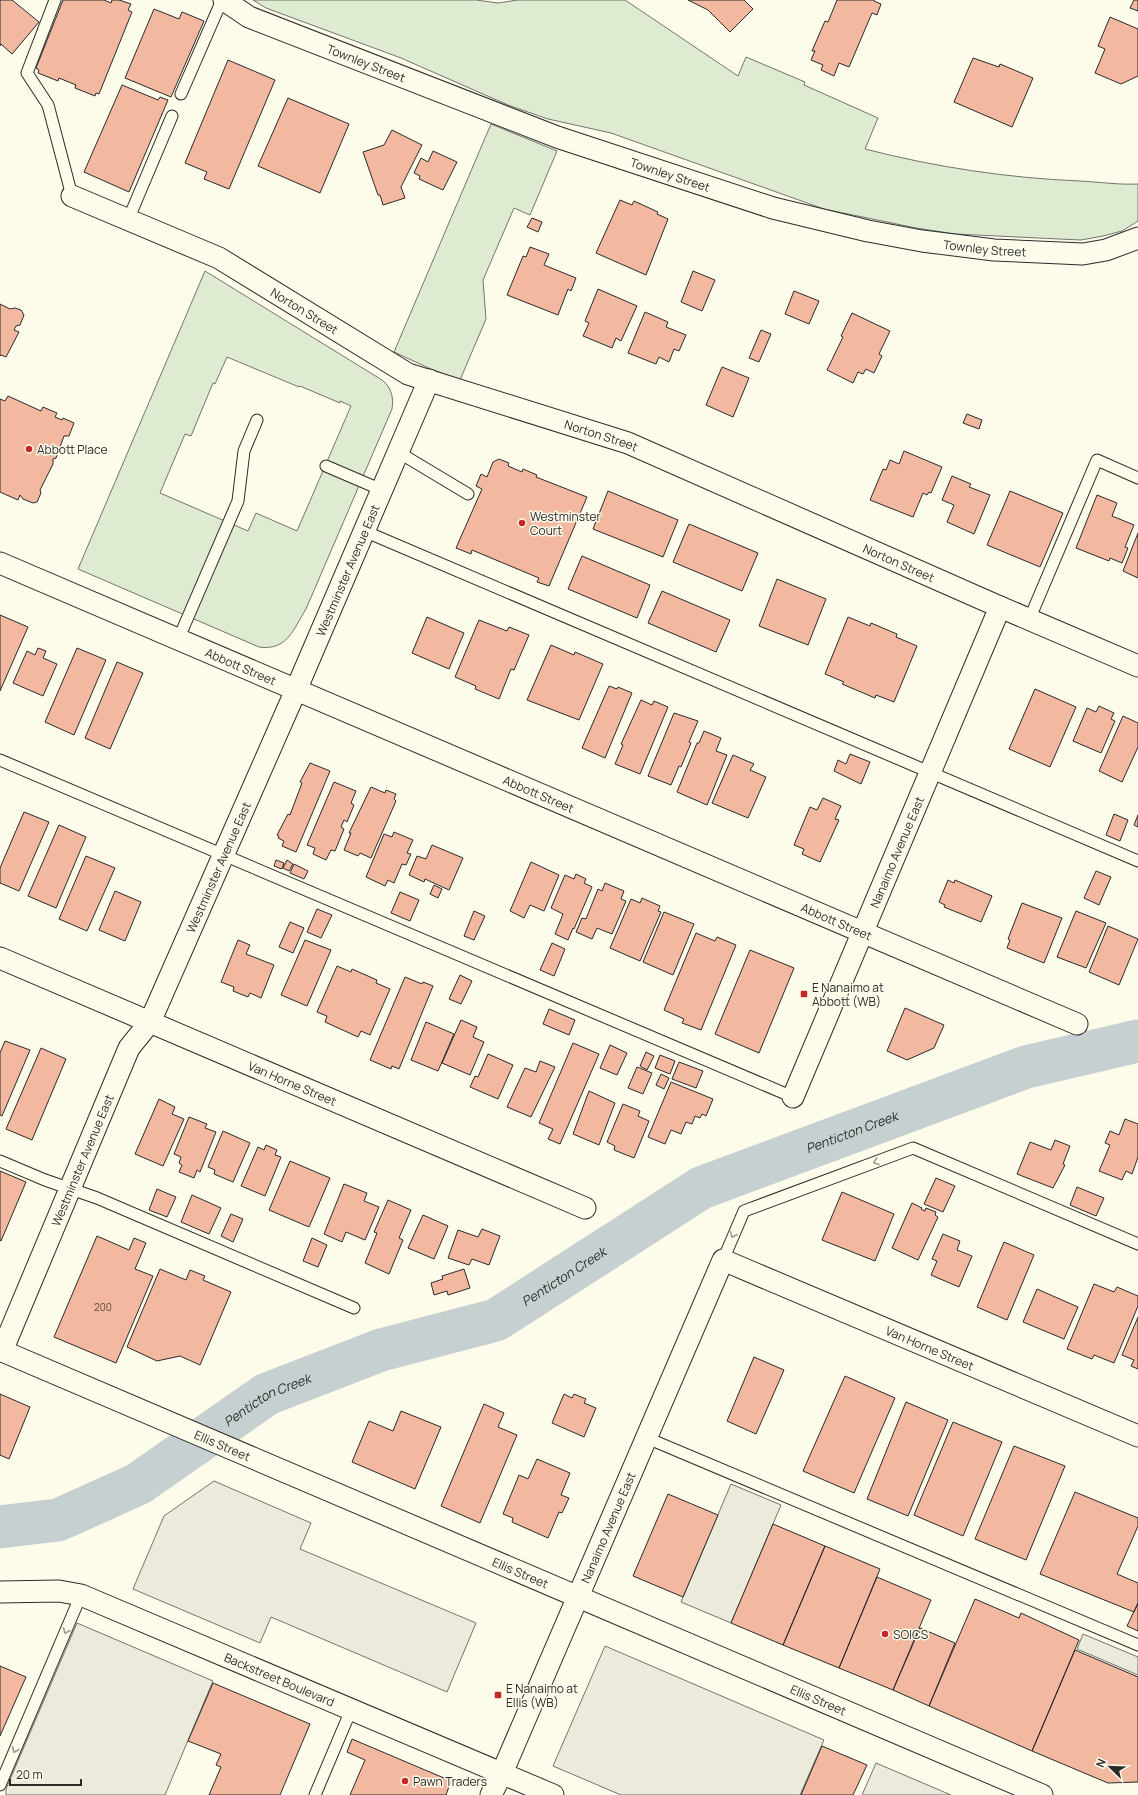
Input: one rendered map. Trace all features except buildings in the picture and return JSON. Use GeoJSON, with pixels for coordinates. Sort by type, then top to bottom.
{"type":"FeatureCollection","features":[{"type":"Feature","properties":{"kind":"street","name":"Townley Street"},"geometry":{"type":"LineString","coordinates":[[223,0],[250,17],[557,137],[773,208],[884,234],[922,241],[994,250],[1083,254],[1106,250],[1138,238]]}},
{"type":"Feature","properties":{"kind":"street","name":"Norton Street"},"geometry":{"type":"LineString","coordinates":[[72,196],[219,258],[408,374],[628,443],[1000,607],[1138,666]]}},
{"type":"Feature","properties":{"kind":"street","name":"Westminster Avenue East"},"geometry":{"type":"LineString","coordinates":[[1,1350],[129,1048],[150,1022],[296,690],[429,380]]}},
{"type":"Feature","properties":{"kind":"street","name":"Abbott Street"},"geometry":{"type":"LineString","coordinates":[[0,564],[1077,1024]]}},
{"type":"Feature","properties":{"kind":"street","name":"Nanaimo Avenue East"},"geometry":{"type":"LineString","coordinates":[[792,1097],[1000,607]]}},
{"type":"Feature","properties":{"kind":"street","name":"Van Horne Street"},"geometry":{"type":"LineString","coordinates":[[0,958],[585,1208]]}},
{"type":"Feature","properties":{"kind":"street","name":"Nanaimo Avenue East"},"geometry":{"type":"LineString","coordinates":[[491,1795],[579,1597],[723,1260]]}},
{"type":"Feature","properties":{"kind":"street","name":"Van Horne Street"},"geometry":{"type":"LineString","coordinates":[[723,1260],[1138,1436]]}},
{"type":"Feature","properties":{"kind":"street","name":"Ellis Street"},"geometry":{"type":"LineString","coordinates":[[1,1350],[1042,1795]]}},
{"type":"Feature","properties":{"kind":"street","name":"Backstreet Boulevard"},"geometry":{"type":"LineString","coordinates":[[0,1592],[59,1592],[81,1595],[553,1795]]}},
{"type":"Feature","properties":{"kind":"lane"},"geometry":{"type":"LineString","coordinates":[[55,0],[27,72],[48,105],[72,196]]}},
{"type":"Feature","properties":{"kind":"lane"},"geometry":{"type":"LineString","coordinates":[[181,94],[223,0]]}},
{"type":"Feature","properties":{"kind":"lane"},"geometry":{"type":"LineString","coordinates":[[128,220],[172,116]]}},
{"type":"Feature","properties":{"kind":"lane"},"geometry":{"type":"LineString","coordinates":[[178,640],[238,502],[244,451],[257,420]]}},
{"type":"Feature","properties":{"kind":"lane"},"geometry":{"type":"LineString","coordinates":[[398,452],[468,494]]}},
{"type":"Feature","properties":{"kind":"lane"},"geometry":{"type":"LineString","coordinates":[[1030,620],[1097,460],[1138,478]]}},
{"type":"Feature","properties":{"kind":"lane"},"geometry":{"type":"LineString","coordinates":[[326,466],[382,490]]}},
{"type":"Feature","properties":{"kind":"lane"},"geometry":{"type":"LineString","coordinates":[[364,530],[1138,861]]}},
{"type":"Feature","properties":{"kind":"lane"},"geometry":{"type":"LineString","coordinates":[[0,760],[792,1097]]}},
{"type":"Feature","properties":{"kind":"lane"},"geometry":{"type":"LineString","coordinates":[[723,1260],[744,1211],[913,1148],[1138,1244]]}},
{"type":"Feature","properties":{"kind":"lane"},"geometry":{"type":"LineString","coordinates":[[0,1161],[105,1201],[354,1308]]}},
{"type":"Feature","properties":{"kind":"lane"},"geometry":{"type":"LineString","coordinates":[[647,1438],[1138,1645]]}},
{"type":"Feature","properties":{"kind":"lane"},"geometry":{"type":"LineString","coordinates":[[0,1784],[81,1595]]}},
{"type":"Feature","properties":{"kind":"lane"},"geometry":{"type":"LineString","coordinates":[[315,1795],[351,1710]]}},
{"type":"Feature","properties":{"kind":"green space"},"geometry":{"type":"Polygon","coordinates":[[[253,0],[476,0],[498,3],[518,0],[625,0],[738,76],[746,57],[805,82],[804,85],[878,118],[865,149],[971,171],[1053,180],[1138,184],[1138,221],[1122,231],[1081,240],[955,234],[916,228],[824,209],[611,133],[548,119],[508,105],[401,58],[266,8],[253,0]]]}},
{"type":"Feature","properties":{"kind":"green space"},"geometry":{"type":"Polygon","coordinates":[[[491,124],[557,151],[530,215],[514,208],[483,280],[486,319],[460,380],[394,352],[491,124]]]}},
{"type":"Feature","properties":{"kind":"green space"},"geometry":{"type":"Polygon","coordinates":[[[205,271],[382,380],[390,389],[393,400],[392,409],[306,609],[293,631],[283,642],[276,646],[259,647],[78,569],[205,271]],[[227,357],[215,384],[213,383],[191,436],[185,434],[160,493],[248,531],[256,513],[297,531],[351,406],[340,401],[340,403],[300,386],[299,387],[227,357]]]}},
{"type":"Feature","properties":{"kind":"shaded area"},"geometry":{"type":"Polygon","coordinates":[[[214,1481],[311,1523],[300,1549],[476,1623],[447,1692],[271,1617],[260,1643],[133,1589],[164,1516],[214,1481]]]}},
{"type":"Feature","properties":{"kind":"shaded area"},"geometry":{"type":"Polygon","coordinates":[[[731,1484],[781,1505],[731,1623],[681,1602],[731,1484]]]}},
{"type":"Feature","properties":{"kind":"shaded area"},"geometry":{"type":"Polygon","coordinates":[[[77,1623],[213,1681],[165,1795],[6,1795],[6,1789],[77,1623]]]}},
{"type":"Feature","properties":{"kind":"shaded area"},"geometry":{"type":"Polygon","coordinates":[[[1083,1634],[1138,1657],[1138,1675],[1077,1649],[1083,1634]]]}},
{"type":"Feature","properties":{"kind":"shaded area"},"geometry":{"type":"Polygon","coordinates":[[[605,1646],[824,1740],[800,1795],[621,1795],[553,1766],[605,1646]]]}},
{"type":"Feature","properties":{"kind":"shaded area"},"geometry":{"type":"Polygon","coordinates":[[[876,1763],[951,1795],[862,1795],[876,1763]]]}},
{"type":"Feature","properties":{"kind":"waterway","name":"Penticton Creek"},"geometry":{"type":"LineString","coordinates":[[0,1527],[58,1520],[138,1484],[267,1394],[381,1350],[496,1320],[701,1188],[1026,1067],[1138,1041]]}},
{"type":"Feature","properties":{"kind":"place","name":"Abbott Place"},"geometry":{"type":"Point","coordinates":[29,449]}},
{"type":"Feature","properties":{"kind":"place","name":"Westminster Court"},"geometry":{"type":"Point","coordinates":[522,523]}},
{"type":"Feature","properties":{"kind":"place","name":"E Nanaimo at Abbott (WB)"},"geometry":{"type":"Point","coordinates":[804,994]}},
{"type":"Feature","properties":{"kind":"place","name":"SOICS"},"geometry":{"type":"Point","coordinates":[885,1634]}},
{"type":"Feature","properties":{"kind":"place","name":"E Nanaimo at Ellis (WB)"},"geometry":{"type":"Point","coordinates":[498,1695]}},
{"type":"Feature","properties":{"kind":"place","name":"Pawn Traders"},"geometry":{"type":"Point","coordinates":[405,1781]}}]}
